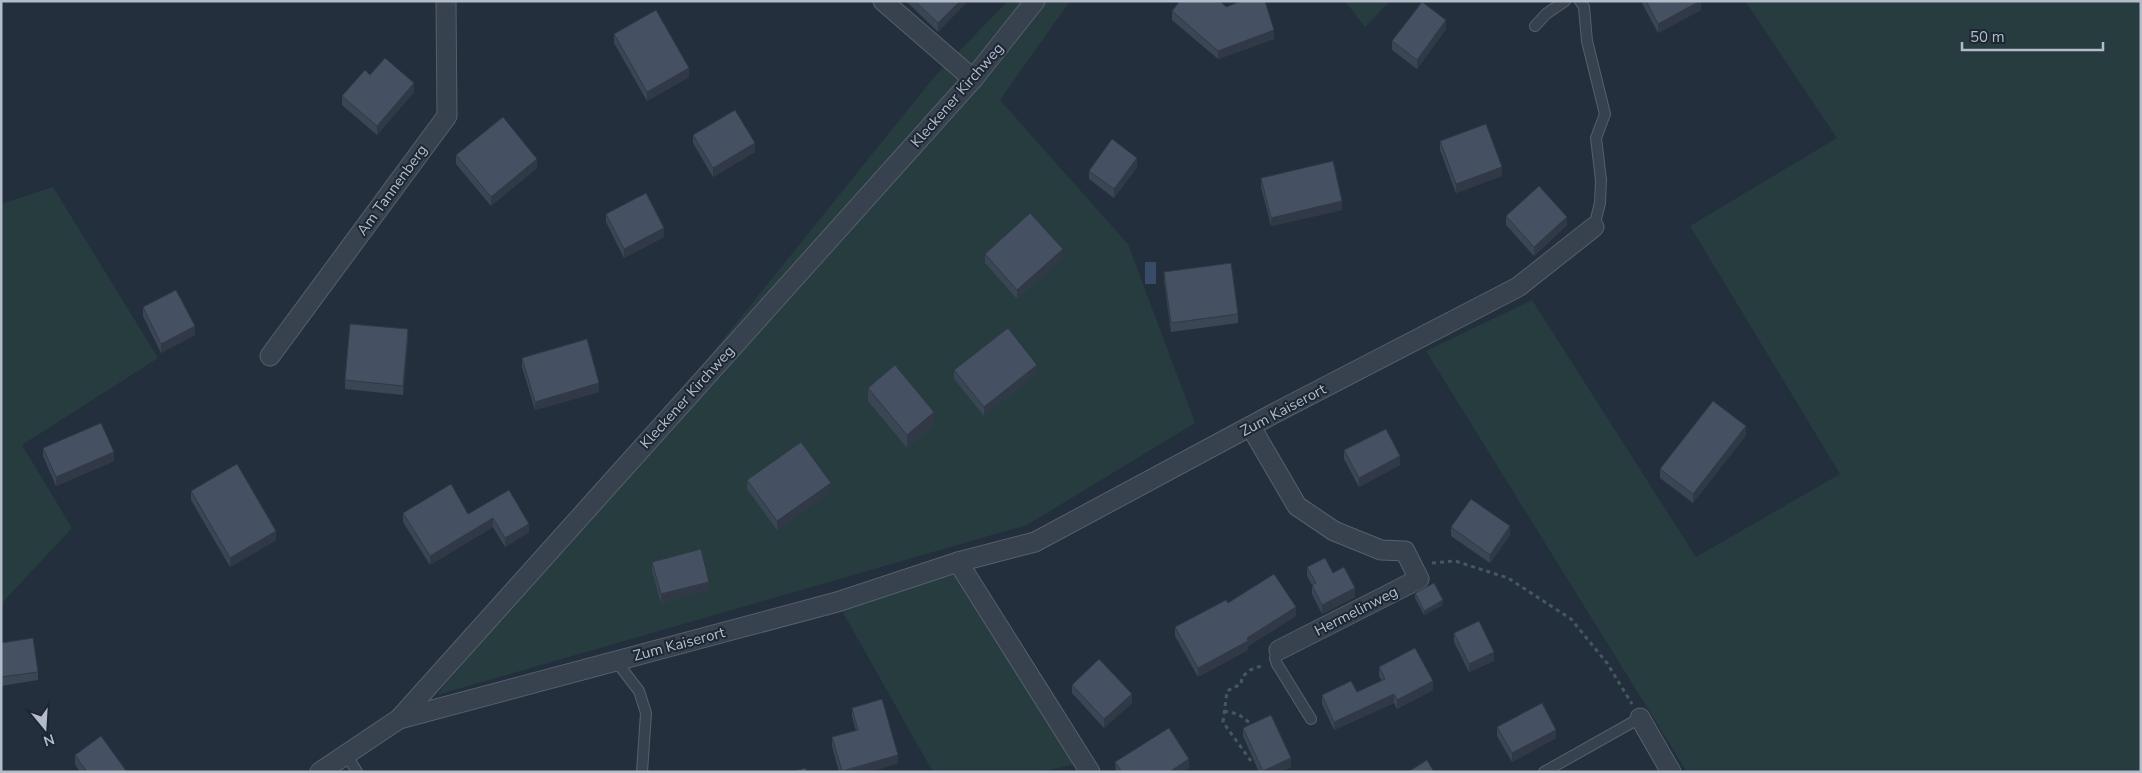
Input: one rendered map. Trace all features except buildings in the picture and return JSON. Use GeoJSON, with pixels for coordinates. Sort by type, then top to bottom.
{"type":"FeatureCollection","features":[{"type":"Feature","properties":{"kind":"street","name":"Am Tannenberg"},"geometry":{"type":"LineString","coordinates":[[270,356],[447,116],[446,1]]}},
{"type":"Feature","properties":{"kind":"street"},"geometry":{"type":"LineString","coordinates":[[883,1],[973,79]]}},
{"type":"Feature","properties":{"kind":"street","name":"Kleckener Kirchweg"},"geometry":{"type":"LineString","coordinates":[[320,772],[399,719],[973,79],[1035,1]]}},
{"type":"Feature","properties":{"kind":"street","name":"Zum Kaiserort"},"geometry":{"type":"LineString","coordinates":[[399,719],[837,602],[958,562],[1035,542],[1518,287],[1594,227]]}},
{"type":"Feature","properties":{"kind":"street"},"geometry":{"type":"LineString","coordinates":[[1251,427],[1297,506],[1334,531],[1381,550],[1405,551],[1411,564]]}},
{"type":"Feature","properties":{"kind":"street"},"geometry":{"type":"LineString","coordinates":[[958,562],[1090,772]]}},
{"type":"Feature","properties":{"kind":"street","name":"Hermelinweg"},"geometry":{"type":"LineString","coordinates":[[1277,655],[1419,580],[1411,564]]}},
{"type":"Feature","properties":{"kind":"street"},"geometry":{"type":"LineString","coordinates":[[1640,718],[1671,772]]}},
{"type":"Feature","properties":{"kind":"lane"},"geometry":{"type":"LineString","coordinates":[[1535,26],[1550,10],[1565,1]]}},
{"type":"Feature","properties":{"kind":"lane"},"geometry":{"type":"LineString","coordinates":[[1580,1],[1584,7],[1587,41],[1605,114],[1596,138],[1601,180],[1600,202],[1594,227]]}},
{"type":"Feature","properties":{"kind":"lane"},"geometry":{"type":"LineString","coordinates":[[1277,655],[1311,719]]}},
{"type":"Feature","properties":{"kind":"lane"},"geometry":{"type":"LineString","coordinates":[[616,661],[639,691],[646,713],[642,772]]}},
{"type":"Feature","properties":{"kind":"lane"},"geometry":{"type":"LineString","coordinates":[[1544,772],[1640,718]]}},
{"type":"Feature","properties":{"kind":"lane"},"geometry":{"type":"LineString","coordinates":[[346,754],[357,772]]}},
{"type":"Feature","properties":{"kind":"path"},"geometry":{"type":"LineString","coordinates":[[1411,564],[1455,561],[1508,578],[1571,619],[1607,663],[1640,718]]}},
{"type":"Feature","properties":{"kind":"path"},"geometry":{"type":"LineString","coordinates":[[1251,761],[1223,722],[1227,691],[1241,684],[1242,677],[1250,670],[1277,655]]}},
{"type":"Feature","properties":{"kind":"path"},"geometry":{"type":"LineString","coordinates":[[1224,711],[1238,714],[1256,728]]}},
{"type":"Feature","properties":{"kind":"green space"},"geometry":{"type":"Polygon","coordinates":[[[1008,1],[1070,1],[1000,100],[1128,244],[1195,423],[1027,525],[437,695],[935,76],[1008,1]]]}},
{"type":"Feature","properties":{"kind":"green space"},"geometry":{"type":"Polygon","coordinates":[[[1345,1],[1390,1],[1365,27],[1345,1]]]}},
{"type":"Feature","properties":{"kind":"green space"},"geometry":{"type":"Polygon","coordinates":[[[1745,1],[2141,1],[2141,772],[1687,772],[1426,351],[1532,300],[1696,557],[1840,474],[1690,226],[1837,138],[1745,1]]]}},
{"type":"Feature","properties":{"kind":"green space"},"geometry":{"type":"Polygon","coordinates":[[[53,187],[158,358],[22,445],[72,528],[1,604],[1,204],[53,187]]]}},
{"type":"Feature","properties":{"kind":"green space"},"geometry":{"type":"Polygon","coordinates":[[[958,562],[1084,762],[1040,772],[933,772],[837,602],[958,562]]]}},
{"type":"Feature","properties":{"kind":"water"},"geometry":{"type":"Polygon","coordinates":[[[1145,262],[1156,262],[1156,284],[1145,284],[1145,262]]]}}]}
